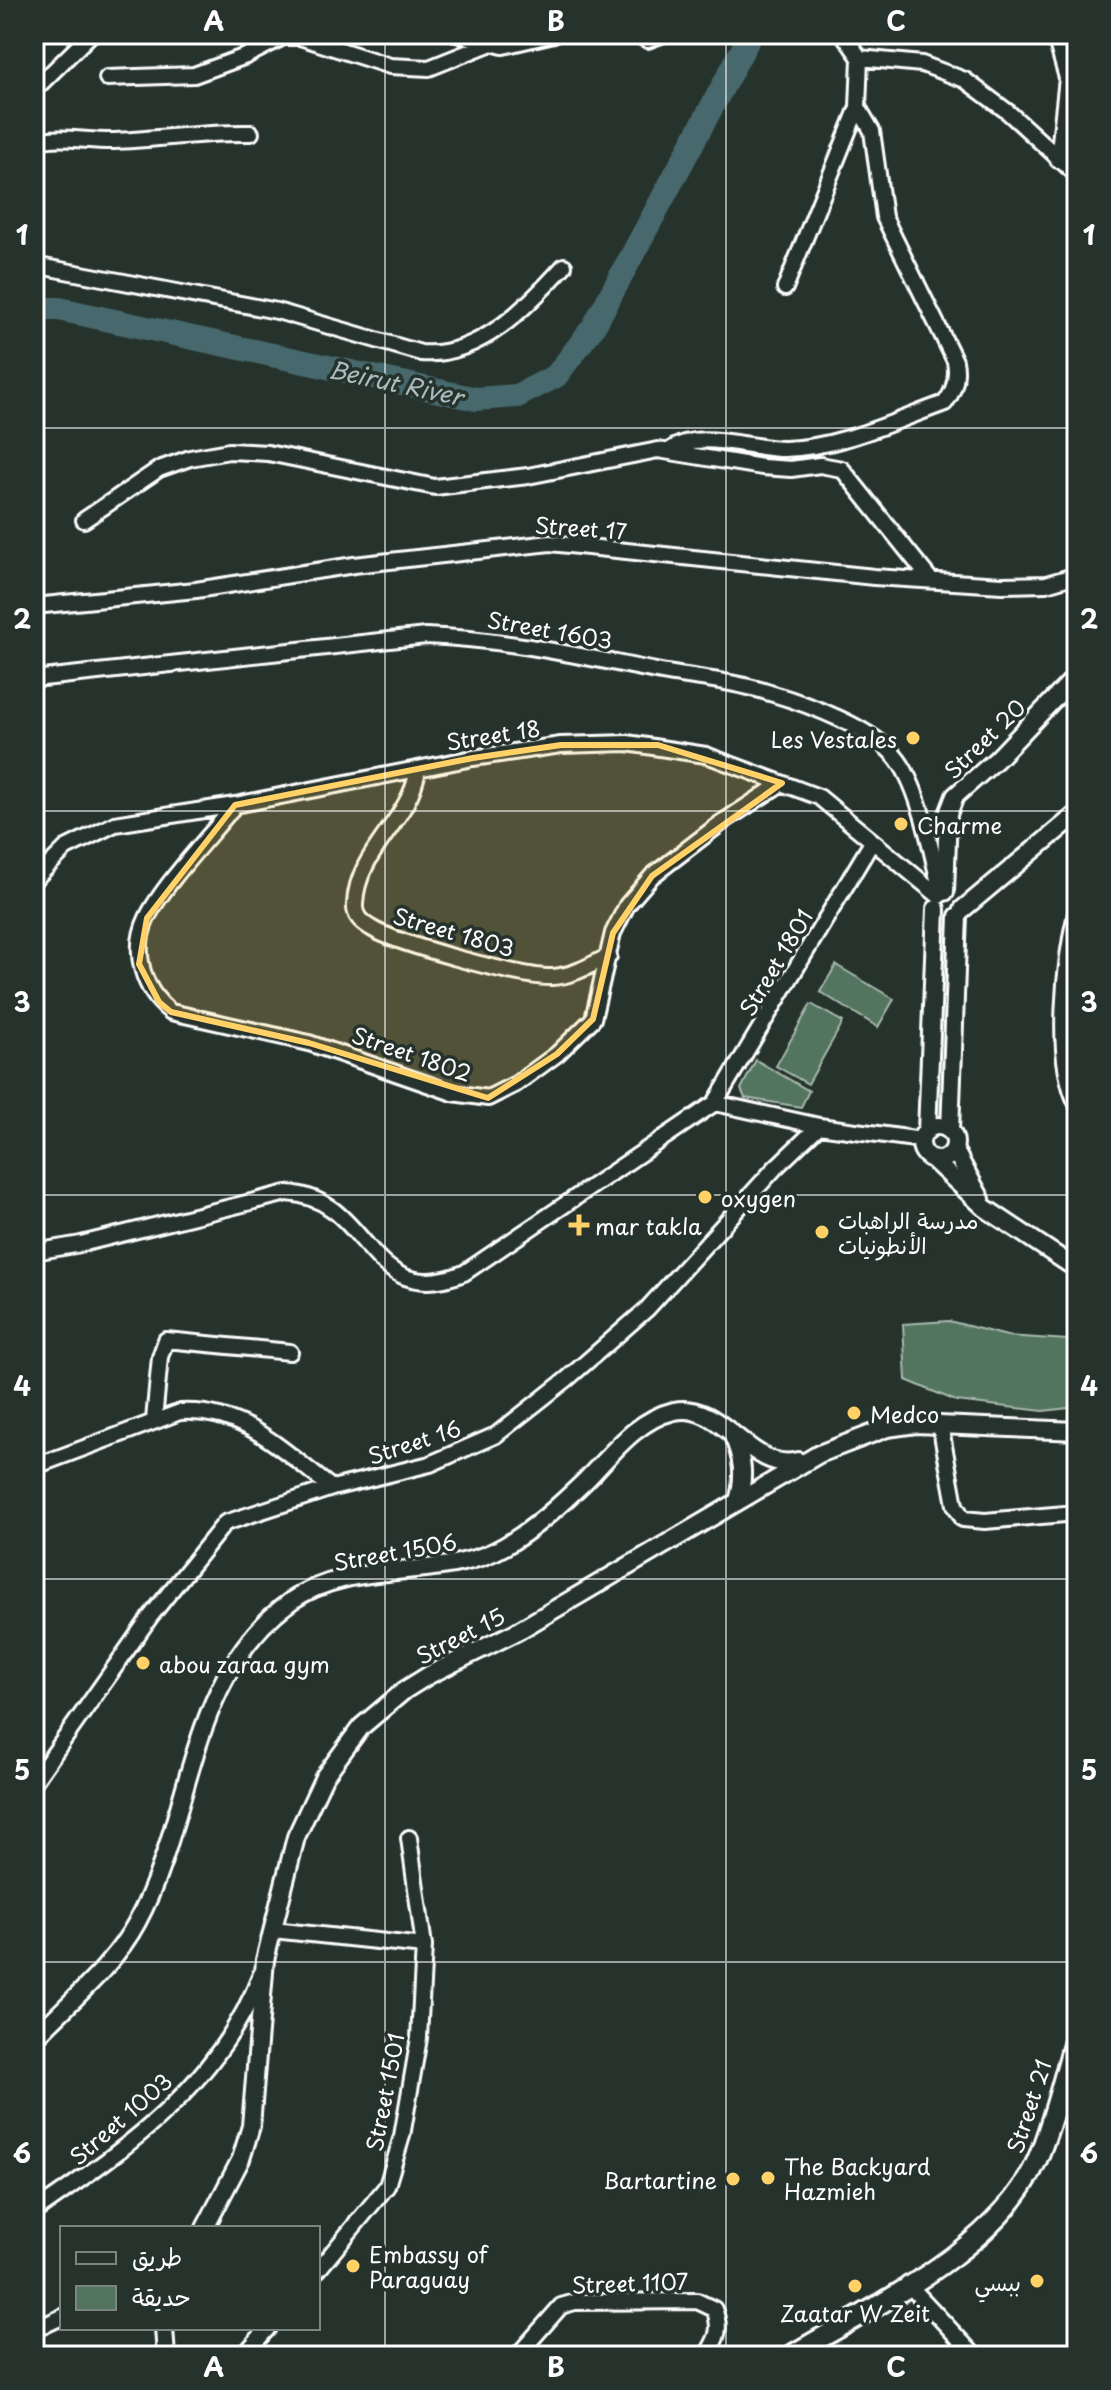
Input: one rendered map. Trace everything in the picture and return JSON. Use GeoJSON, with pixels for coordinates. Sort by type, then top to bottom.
{"type":"FeatureCollection","features":[{"type":"Feature","properties":{"kind":"main road","name":"Street 21"},"geometry":{"type":"LineString","coordinates":[[790,2356],[908,2284],[974,2239],[994,2220],[1037,2161],[1077,2031]]}},
{"type":"Feature","properties":{"kind":"street"},"geometry":{"type":"LineString","coordinates":[[34,90],[91,34]]}},
{"type":"Feature","properties":{"kind":"street"},"geometry":{"type":"LineString","coordinates":[[457,34],[489,44],[520,44],[554,34]]}},
{"type":"Feature","properties":{"kind":"street"},"geometry":{"type":"LineString","coordinates":[[636,34],[648,40],[664,34]]}},
{"type":"Feature","properties":{"kind":"street"},"geometry":{"type":"LineString","coordinates":[[785,288],[858,107],[860,58],[843,34]]}},
{"type":"Feature","properties":{"kind":"street"},"geometry":{"type":"LineString","coordinates":[[1043,34],[1057,43],[1067,78],[1058,160]]}},
{"type":"Feature","properties":{"kind":"street"},"geometry":{"type":"LineString","coordinates":[[107,78],[194,75],[246,56],[283,37],[300,37],[390,66],[429,68],[489,44]]}},
{"type":"Feature","properties":{"kind":"street"},"geometry":{"type":"LineString","coordinates":[[860,58],[922,64],[965,80],[999,103],[1077,175]]}},
{"type":"Feature","properties":{"kind":"street"},"geometry":{"type":"LineString","coordinates":[[669,451],[685,443],[716,442],[785,449],[814,445],[900,420],[945,403],[949,398],[956,380],[955,361],[884,217],[872,131],[858,107]]}},
{"type":"Feature","properties":{"kind":"street"},"geometry":{"type":"LineString","coordinates":[[34,142],[51,137],[113,141],[213,132],[251,133]]}},
{"type":"Feature","properties":{"kind":"street"},"geometry":{"type":"LineString","coordinates":[[34,265],[277,311],[407,349],[437,354],[461,347],[503,325],[537,296],[564,266]]}},
{"type":"Feature","properties":{"kind":"street"},"geometry":{"type":"LineString","coordinates":[[84,520],[159,469],[190,458],[229,451],[268,453],[348,472],[435,487],[570,469],[645,452],[669,451],[762,467],[791,469],[820,465],[842,469],[930,579]]}},
{"type":"Feature","properties":{"kind":"street","name":"Street 17"},"geometry":{"type":"LineString","coordinates":[[34,606],[196,590],[354,565],[550,543],[874,577],[1034,585],[1064,581],[1077,575]]}},
{"type":"Feature","properties":{"kind":"street","name":"Street 1603"},"geometry":{"type":"LineString","coordinates":[[34,679],[426,636],[478,638],[547,649],[769,692],[856,727],[883,743],[899,760],[929,840],[940,898]]}},
{"type":"Feature","properties":{"kind":"street","name":"Street 20"},"geometry":{"type":"LineString","coordinates":[[924,1135],[948,814],[955,796],[997,759],[1077,675]]}},
{"type":"Feature","properties":{"kind":"street","name":"Street 18"},"geometry":{"type":"LineString","coordinates":[[34,880],[66,848],[115,824],[561,745],[627,743],[706,755],[819,797],[940,898]]}},
{"type":"Feature","properties":{"kind":"street","name":"Street 1803"},"geometry":{"type":"LineString","coordinates":[[418,769],[405,810],[364,866],[355,906],[358,918],[372,929],[412,946],[542,977],[571,974],[609,956]]}},
{"type":"Feature","properties":{"kind":"street","name":"Street 1802"},"geometry":{"type":"LineString","coordinates":[[235,805],[147,918],[139,964],[156,998],[171,1012],[309,1043],[453,1093],[488,1098],[516,1084],[580,1034],[593,1019],[613,933],[627,905],[652,876],[721,823],[782,783]]}},
{"type":"Feature","properties":{"kind":"street"},"geometry":{"type":"LineString","coordinates":[[985,1208],[954,1149],[950,1131],[960,913],[960,896],[940,898],[945,919],[960,913],[1077,814]]}},
{"type":"Feature","properties":{"kind":"street","name":"Street 1801"},"geometry":{"type":"LineString","coordinates":[[715,1103],[872,842]]}},
{"type":"Feature","properties":{"kind":"street"},"geometry":{"type":"LineString","coordinates":[[1077,909],[1067,953],[1064,1020],[1069,1079],[1077,1104]]}},
{"type":"Feature","properties":{"kind":"street"},"geometry":{"type":"LineString","coordinates":[[34,1252],[81,1244],[272,1194],[303,1194],[336,1210],[394,1273],[415,1283],[442,1281],[481,1262],[715,1103],[819,1126],[924,1135],[936,1126],[950,1131]]}},
{"type":"Feature","properties":{"kind":"street","name":"Street 16"},"geometry":{"type":"LineString","coordinates":[[34,1782],[150,1617],[217,1530],[239,1516],[442,1459],[496,1435],[647,1309],[775,1168],[819,1126]]}},
{"type":"Feature","properties":{"kind":"street"},"geometry":{"type":"LineString","coordinates":[[924,1135],[923,1151],[985,1208],[1077,1269]]}},
{"type":"Feature","properties":{"kind":"street"},"geometry":{"type":"LineString","coordinates":[[931,1158],[947,1158],[954,1149]]}},
{"type":"Feature","properties":{"kind":"street"},"geometry":{"type":"LineString","coordinates":[[154,1420],[160,1357],[165,1340],[290,1352]]}},
{"type":"Feature","properties":{"kind":"street","name":"Street 1506"},"geometry":{"type":"LineString","coordinates":[[34,2039],[120,1949],[137,1922],[165,1860],[214,1696],[247,1643],[292,1600],[339,1581],[471,1561],[505,1546],[549,1513],[628,1436],[658,1417],[677,1410],[697,1413],[776,1462],[793,1462],[819,1454]]}},
{"type":"Feature","properties":{"kind":"street"},"geometry":{"type":"LineString","coordinates":[[34,1508],[35,1465],[180,1412],[203,1411],[240,1420],[332,1488]]}},
{"type":"Feature","properties":{"kind":"street"},"geometry":{"type":"LineString","coordinates":[[940,1424],[955,1505],[963,1519],[1074,1516]]}},
{"type":"Feature","properties":{"kind":"street","name":"Street 15"},"geometry":{"type":"LineString","coordinates":[[206,2226],[241,2159],[251,2126],[265,1960],[296,1837],[314,1793],[361,1727],[405,1690],[429,1675],[516,1632],[819,1454],[887,1428],[940,1424],[1077,1431]]}},
{"type":"Feature","properties":{"kind":"street"},"geometry":{"type":"LineString","coordinates":[[732,1433],[742,1461],[738,1501]]}},
{"type":"Feature","properties":{"kind":"street","name":"Street 1501"},"geometry":{"type":"LineString","coordinates":[[320,2268],[387,2186],[402,2136],[419,2038],[424,1946],[409,1838]]}},
{"type":"Feature","properties":{"kind":"street"},"geometry":{"type":"LineString","coordinates":[[273,1930],[424,1946]]}},
{"type":"Feature","properties":{"kind":"street","name":"Street 1003"},"geometry":{"type":"LineString","coordinates":[[34,2212],[114,2157],[171,2108],[227,2045],[244,2014],[265,1960]]}},
{"type":"Feature","properties":{"kind":"street"},"geometry":{"type":"LineString","coordinates":[[908,2284],[975,2356]]}},
{"type":"Feature","properties":{"kind":"street","name":"Street 1107"},"geometry":{"type":"LineString","coordinates":[[517,2356],[561,2306],[569,2303],[697,2301],[714,2309],[719,2324],[717,2339],[706,2356]]}},
{"type":"Feature","properties":{"kind":"street"},"geometry":{"type":"LineString","coordinates":[[34,2330],[60,2318]]}},
{"type":"Feature","properties":{"kind":"street"},"geometry":{"type":"LineString","coordinates":[[164,2330],[166,2356]]}},
{"type":"Feature","properties":{"kind":"street"},"geometry":{"type":"LineString","coordinates":[[243,2356],[266,2330]]}},
{"type":"Feature","properties":{"kind":"highlighted area"},"geometry":{"type":"Polygon","coordinates":[[[561,745],[658,745],[782,783],[652,876],[613,933],[593,1019],[557,1054],[488,1098],[309,1043],[171,1012],[159,1002],[139,964],[147,918],[235,805],[473,758],[561,745]]]}},
{"type":"Feature","properties":{"kind":"green space"},"geometry":{"type":"Polygon","coordinates":[[[941,928],[949,928],[943,1119],[935,1118],[941,928]]]}},
{"type":"Feature","properties":{"kind":"green space"},"geometry":{"type":"Polygon","coordinates":[[[836,965],[894,999],[878,1027],[820,992],[836,965]]]}},
{"type":"Feature","properties":{"kind":"green space"},"geometry":{"type":"Polygon","coordinates":[[[811,1004],[843,1022],[808,1084],[776,1066],[811,1004]]]}},
{"type":"Feature","properties":{"kind":"green space"},"geometry":{"type":"Polygon","coordinates":[[[756,1060],[809,1091],[801,1107],[745,1098],[741,1089],[756,1060]]]}},
{"type":"Feature","properties":{"kind":"green space"},"geometry":{"type":"Polygon","coordinates":[[[949,1321],[1007,1336],[1068,1340],[1077,1347],[1077,1407],[1043,1411],[956,1401],[906,1380],[903,1324],[949,1321]]]}},
{"type":"Feature","properties":{"kind":"waterway","name":"Beirut River"},"geometry":{"type":"LineString","coordinates":[[34,309],[59,309],[476,399],[517,396],[556,376],[594,326],[751,34]]}},
{"type":"Feature","properties":{"kind":"place","name":"Les Vestales"},"geometry":{"type":"Point","coordinates":[913,738]}},
{"type":"Feature","properties":{"kind":"place","name":"Charme"},"geometry":{"type":"Point","coordinates":[901,824]}},
{"type":"Feature","properties":{"kind":"place","name":"oxygen"},"geometry":{"type":"Point","coordinates":[705,1197]}},
{"type":"Feature","properties":{"kind":"place","name":"mar takla"},"geometry":{"type":"Point","coordinates":[579,1225]}},
{"type":"Feature","properties":{"kind":"place","name":"مدرسة الراهبات الأنطونيات"},"geometry":{"type":"Point","coordinates":[822,1232]}},
{"type":"Feature","properties":{"kind":"place","name":"Medco"},"geometry":{"type":"Point","coordinates":[854,1413]}},
{"type":"Feature","properties":{"kind":"place","name":"abou zaraa gym"},"geometry":{"type":"Point","coordinates":[143,1663]}},
{"type":"Feature","properties":{"kind":"place","name":"The Backyard Hazmieh"},"geometry":{"type":"Point","coordinates":[768,2178]}},
{"type":"Feature","properties":{"kind":"place","name":"Bartartine"},"geometry":{"type":"Point","coordinates":[733,2179]}},
{"type":"Feature","properties":{"kind":"place","name":"Embassy of Paraguay"},"geometry":{"type":"Point","coordinates":[353,2266]}},
{"type":"Feature","properties":{"kind":"place","name":"ببسي"},"geometry":{"type":"Point","coordinates":[1037,2281]}},
{"type":"Feature","properties":{"kind":"place","name":"Zaatar W Zeit"},"geometry":{"type":"Point","coordinates":[855,2286]}}]}
